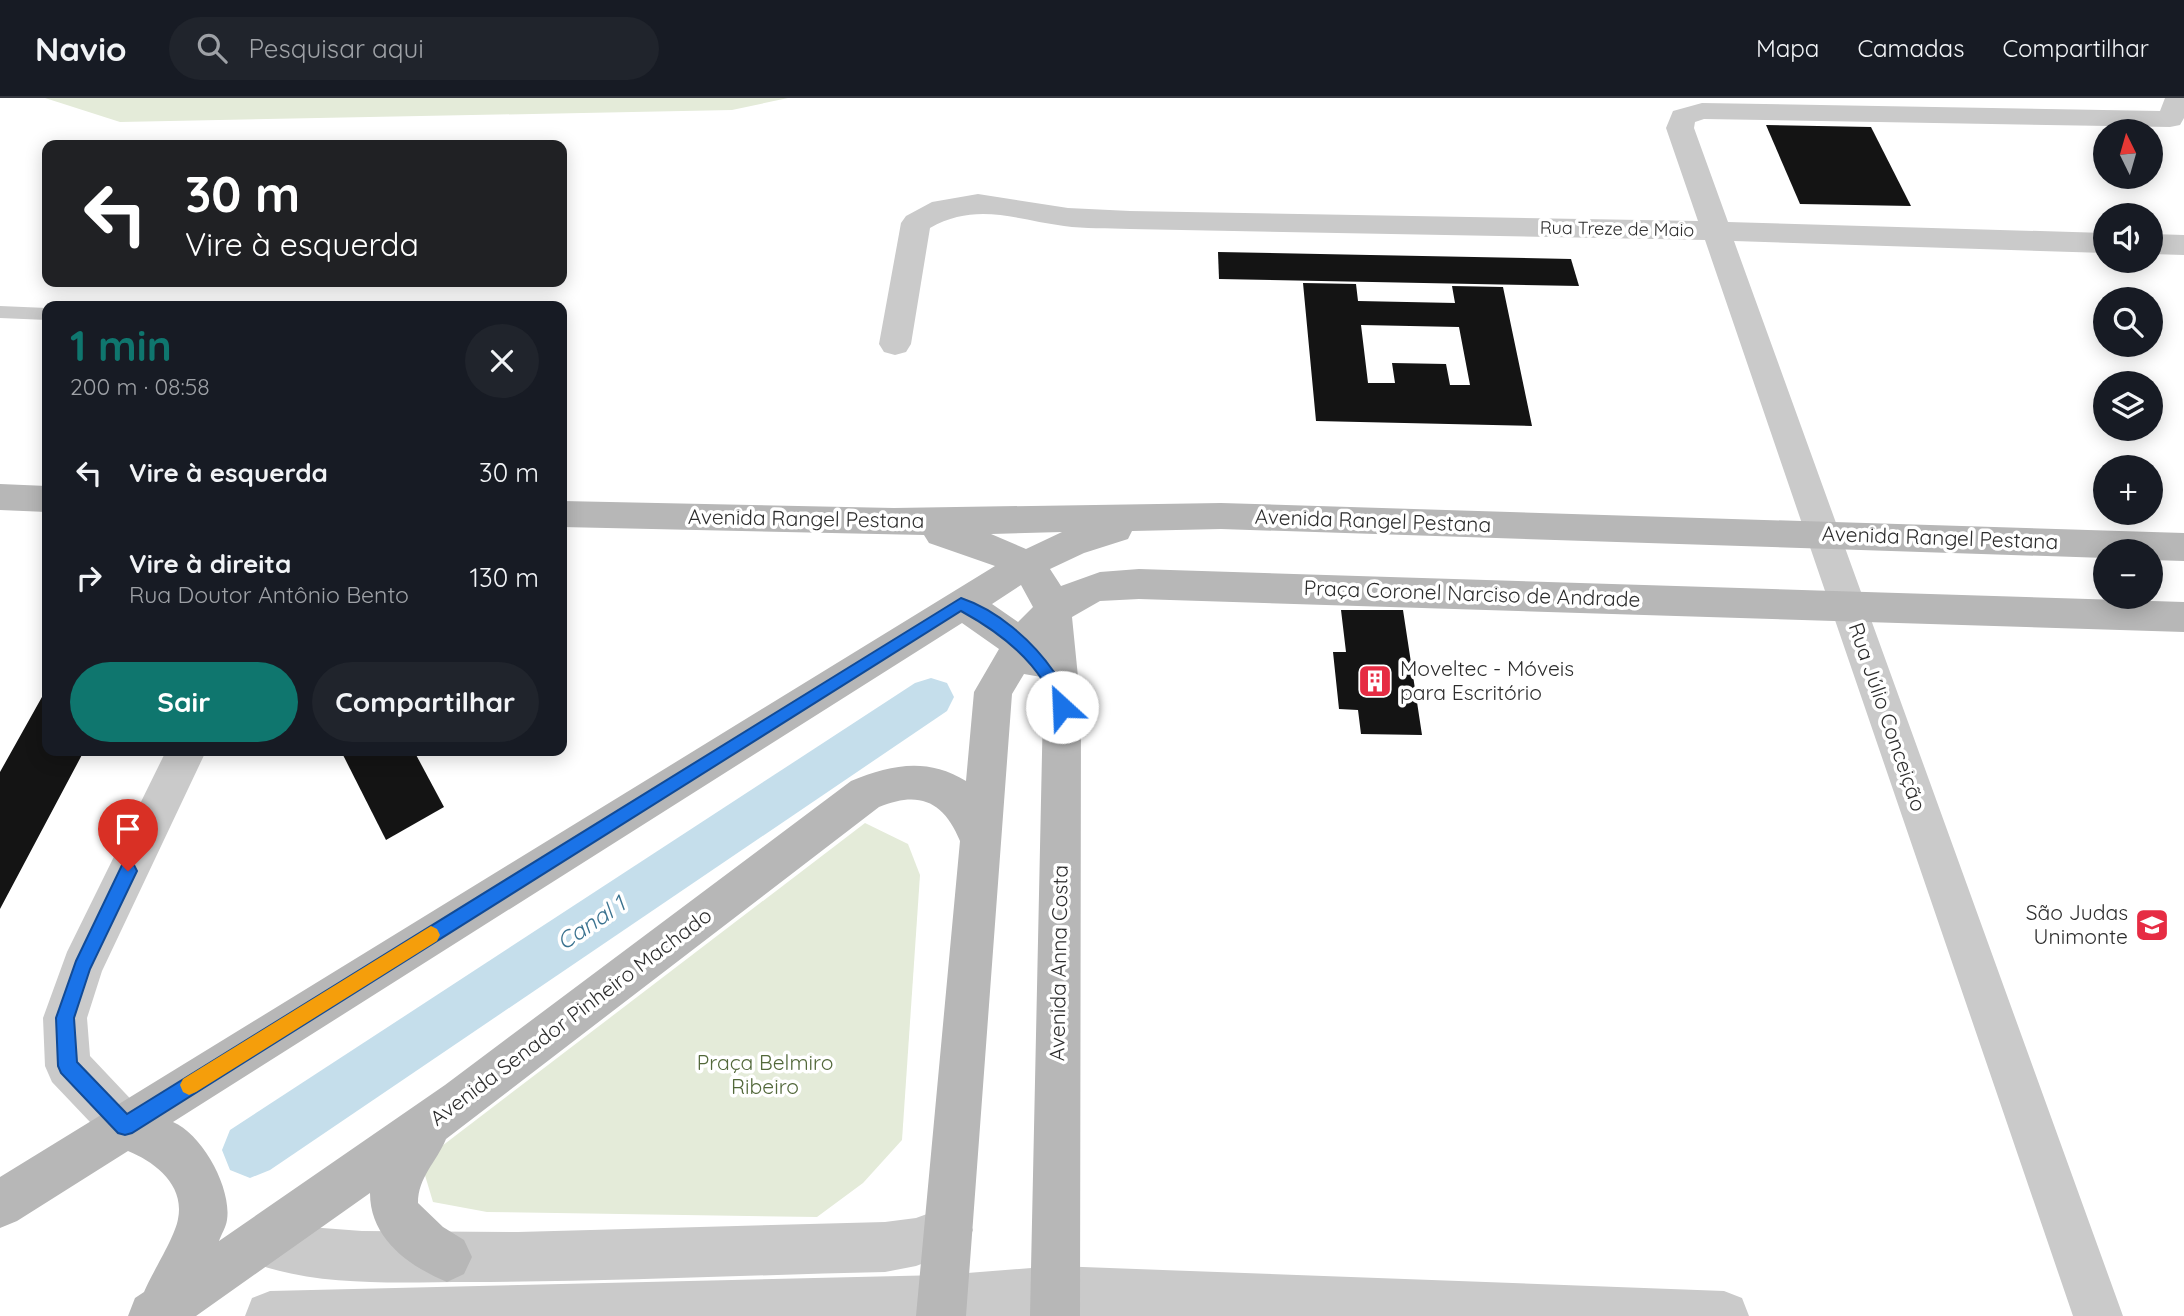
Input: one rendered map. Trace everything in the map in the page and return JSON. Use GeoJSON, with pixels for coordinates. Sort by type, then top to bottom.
{"type":"FeatureCollection","features":[{"type":"Feature","properties":{"kind":"main road"},"geometry":{"type":"LineString","coordinates":[[0,497],[42,499]]}},
{"type":"Feature","properties":{"kind":"main road","name":"Avenida Rangel Pestana"},"geometry":{"type":"LineString","coordinates":[[567,514],[894,522],[1183,517],[2184,547]]}},
{"type":"Feature","properties":{"kind":"main road"},"geometry":{"type":"LineString","coordinates":[[12,1188],[125,1126],[1023,566],[1072,543],[1110,530],[1183,517]]}},
{"type":"Feature","properties":{"kind":"main road"},"geometry":{"type":"LineString","coordinates":[[894,522],[975,542],[1006,554],[1043,582],[1054,610],[1021,644],[993,692],[942,1308]]}},
{"type":"Feature","properties":{"kind":"main road","name":"Praça Coronel Narciso de Andrade"},"geometry":{"type":"LineString","coordinates":[[1054,610],[1074,596],[1097,587],[1153,584],[1848,606]]}},
{"type":"Feature","properties":{"kind":"main road"},"geometry":{"type":"LineString","coordinates":[[961,604],[990,620],[1021,644],[1049,677],[1062,707]]}},
{"type":"Feature","properties":{"kind":"main road"},"geometry":{"type":"LineString","coordinates":[[1848,606],[2184,617]]}},
{"type":"Feature","properties":{"kind":"main road","name":"Avenida Anna Costa"},"geometry":{"type":"LineString","coordinates":[[1054,610],[1062,707],[1056,1304]]}},
{"type":"Feature","properties":{"kind":"main road","name":"Avenida Senador Pinheiro Machado"},"geometry":{"type":"LineString","coordinates":[[157,1313],[461,1101],[865,794],[880,786],[914,781],[945,789],[968,809],[979,837]]}},
{"type":"Feature","properties":{"kind":"main road"},"geometry":{"type":"LineString","coordinates":[[447,1257],[410,1235],[400,1221],[394,1182],[404,1160],[425,1134],[461,1101]]}},
{"type":"Feature","properties":{"kind":"main road"},"geometry":{"type":"LineString","coordinates":[[125,1126],[167,1143],[190,1168],[200,1192],[203,1220],[157,1313]]}},
{"type":"Feature","properties":{"kind":"main road"},"geometry":{"type":"LineString","coordinates":[[203,1220],[224,1234],[260,1242]]}},
{"type":"Feature","properties":{"kind":"street","name":"Rua Júlio Conceição"},"geometry":{"type":"LineString","coordinates":[[2098,1316],[1680,128],[1683,117],[1702,111],[2177,114]]}},
{"type":"Feature","properties":{"kind":"street","name":"Rua Treze de Maio"},"geometry":{"type":"LineString","coordinates":[[895,344],[916,223],[942,209],[978,203],[1068,217],[1130,220],[1717,231],[2093,243]]}},
{"type":"Feature","properties":{"kind":"street"},"geometry":{"type":"LineString","coordinates":[[2163,244],[2184,245]]}},
{"type":"Feature","properties":{"kind":"street"},"geometry":{"type":"LineString","coordinates":[[125,1126],[68,1066],[65,1018],[82,967],[184,756]]}},
{"type":"Feature","properties":{"kind":"street"},"geometry":{"type":"LineString","coordinates":[[260,1242],[282,1248],[447,1257],[885,1247],[916,1242],[948,1230]]}},
{"type":"Feature","properties":{"kind":"street"},"geometry":{"type":"LineString","coordinates":[[270,1316],[942,1308],[1056,1304],[1724,1316]]}},
{"type":"Feature","properties":{"kind":"lane"},"geometry":{"type":"LineString","coordinates":[[0,312],[42,314]]}},
{"type":"Feature","properties":{"kind":"green space"},"geometry":{"type":"Polygon","coordinates":[[[45,98],[788,98],[732,110],[120,122],[45,98]]]}},
{"type":"Feature","properties":{"kind":"green space","name":"Praça Belmiro Ribeiro"},"geometry":{"type":"Polygon","coordinates":[[[865,823],[908,844],[920,875],[902,1140],[863,1183],[817,1217],[487,1212],[433,1202],[421,1162],[865,823]]]}},
{"type":"Feature","properties":{"kind":"building"},"geometry":{"type":"Polygon","coordinates":[[[1766,125],[1871,127],[1911,206],[1800,204],[1766,125]]]}},
{"type":"Feature","properties":{"kind":"building"},"geometry":{"type":"Polygon","coordinates":[[[1218,252],[1571,259],[1579,286],[1219,279],[1218,252]]]}},
{"type":"Feature","properties":{"kind":"building"},"geometry":{"type":"Polygon","coordinates":[[[1303,283],[1356,284],[1358,301],[1455,303],[1452,286],[1503,287],[1532,426],[1316,421],[1303,283]],[[1361,325],[1368,383],[1395,383],[1392,363],[1446,364],[1450,385],[1470,385],[1459,327],[1361,325]]]}},
{"type":"Feature","properties":{"kind":"building","name":"Moveltec - Móveis para Escritório"},"geometry":{"type":"Polygon","coordinates":[[[1341,610],[1403,610],[1422,735],[1361,734],[1358,710],[1339,709],[1333,652],[1346,652],[1341,610]]]}},
{"type":"Feature","properties":{"kind":"building"},"geometry":{"type":"Polygon","coordinates":[[[42,697],[42,756],[81,756],[0,909],[0,772],[42,697]]]}},
{"type":"Feature","properties":{"kind":"building"},"geometry":{"type":"Polygon","coordinates":[[[344,756],[417,756],[444,807],[386,840],[344,756]]]}},
{"type":"Feature","properties":{"kind":"waterway","name":"Canal 1"},"geometry":{"type":"LineString","coordinates":[[250,1150],[931,697]]}},
{"type":"Feature","properties":{"kind":"slow traffic"},"geometry":{"type":"LineString","coordinates":[[189,1085],[431,935]]}},
{"type":"Feature","properties":{"kind":"place","name":"Moveltec - Móveis para Escritório"},"geometry":{"type":"Point","coordinates":[1375,681]}},
{"type":"Feature","properties":{"kind":"place","name":"São Judas Unimonte"},"geometry":{"type":"Point","coordinates":[2152,925]}},
{"type":"Feature","properties":{"kind":"route"},"geometry":{"type":"LineString","coordinates":[[128,871],[82,967],[65,1018],[68,1066],[125,1126],[961,604],[990,620],[1021,644],[1049,677],[1062,707]]}}]}
